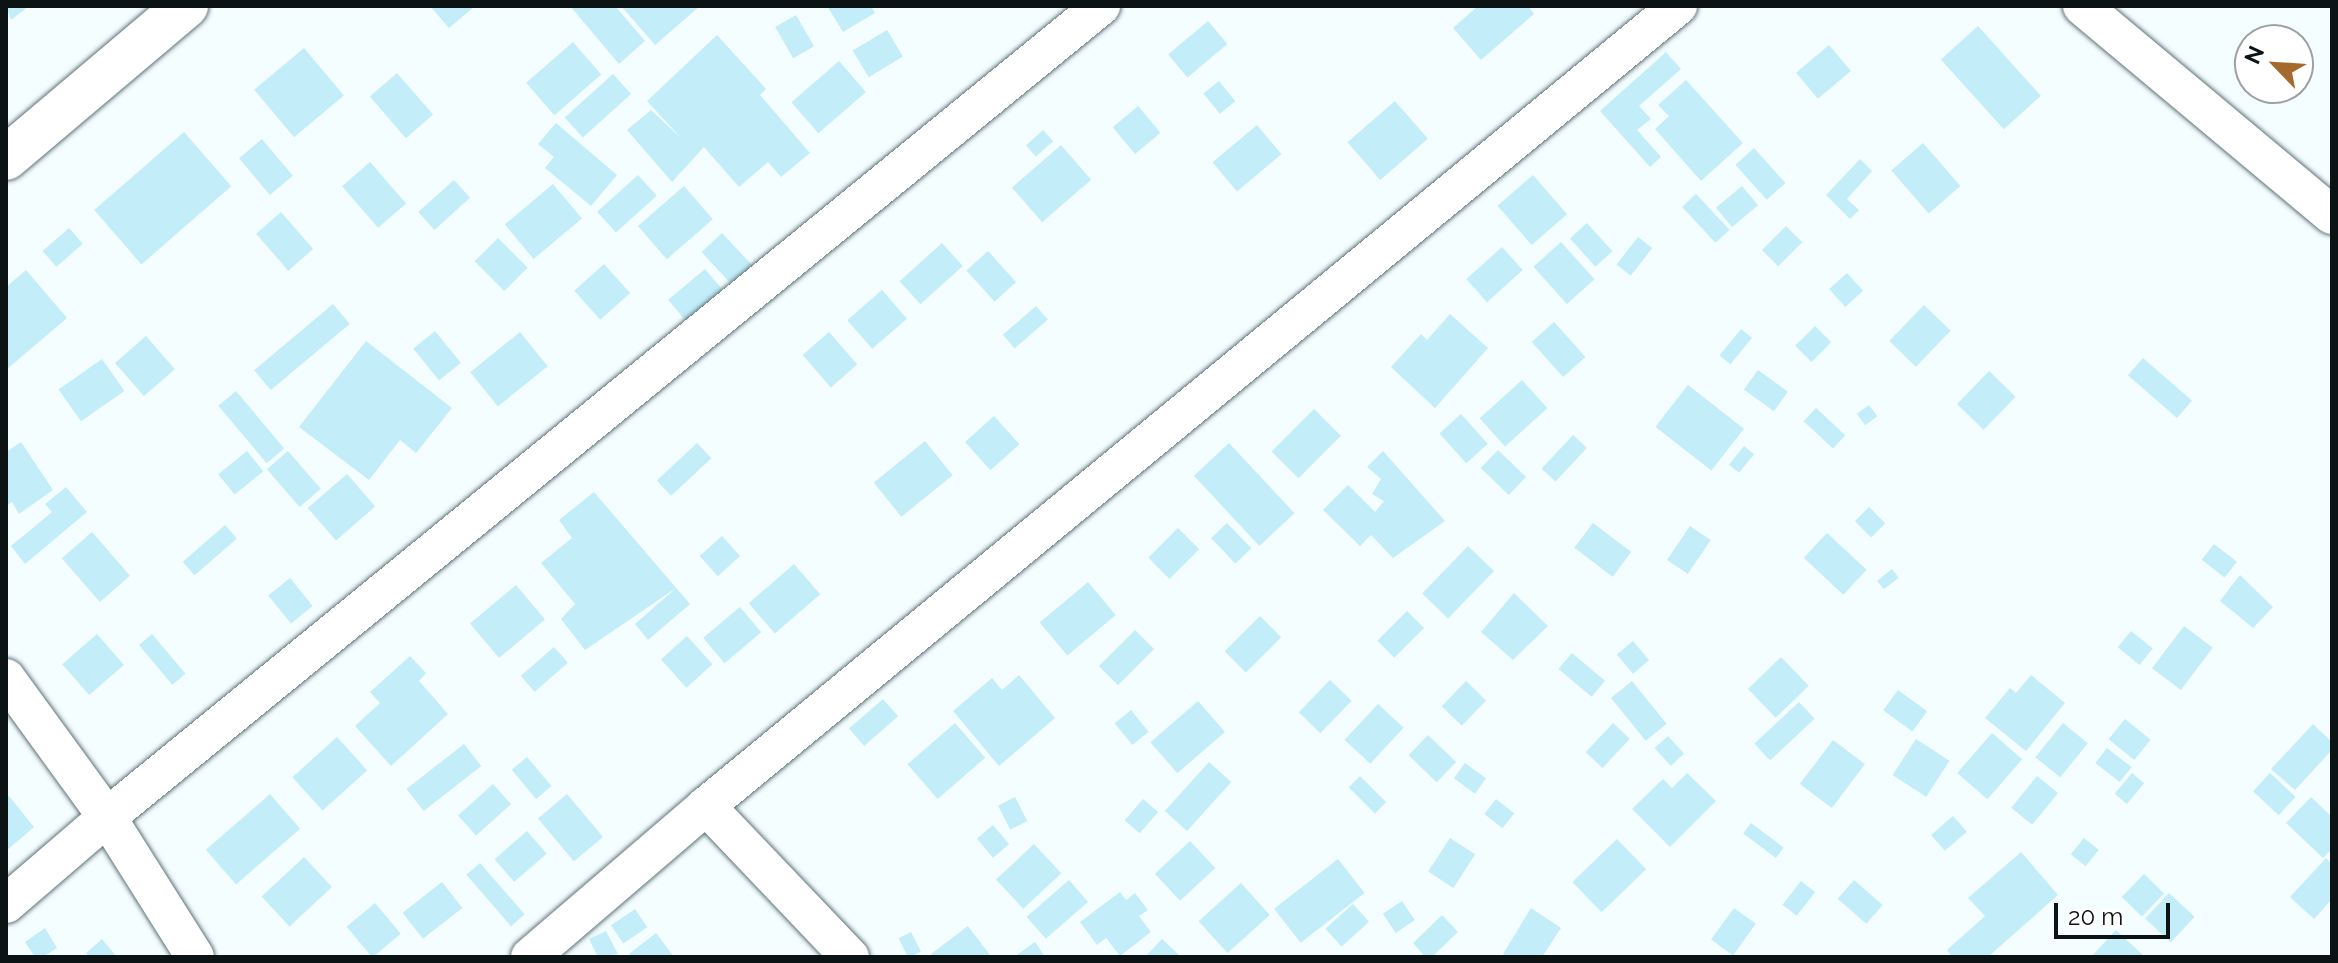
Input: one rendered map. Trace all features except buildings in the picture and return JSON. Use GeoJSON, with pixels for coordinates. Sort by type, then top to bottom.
{"type":"FeatureCollection","features":[{"type":"Feature","properties":{"kind":"main road"},"geometry":{"type":"LineString","coordinates":[[6,158],[186,6]]}},
{"type":"Feature","properties":{"kind":"street"},"geometry":{"type":"LineString","coordinates":[[6,904],[107,817],[1101,6]]}},
{"type":"Feature","properties":{"kind":"street"},"geometry":{"type":"LineString","coordinates":[[530,957],[706,806],[1678,6]]}},
{"type":"Feature","properties":{"kind":"street"},"geometry":{"type":"LineString","coordinates":[[2082,6],[2332,215]]}},
{"type":"Feature","properties":{"kind":"street"},"geometry":{"type":"LineString","coordinates":[[6,678],[107,817],[195,957]]}},
{"type":"Feature","properties":{"kind":"street"},"geometry":{"type":"LineString","coordinates":[[706,806],[850,957]]}}]}
